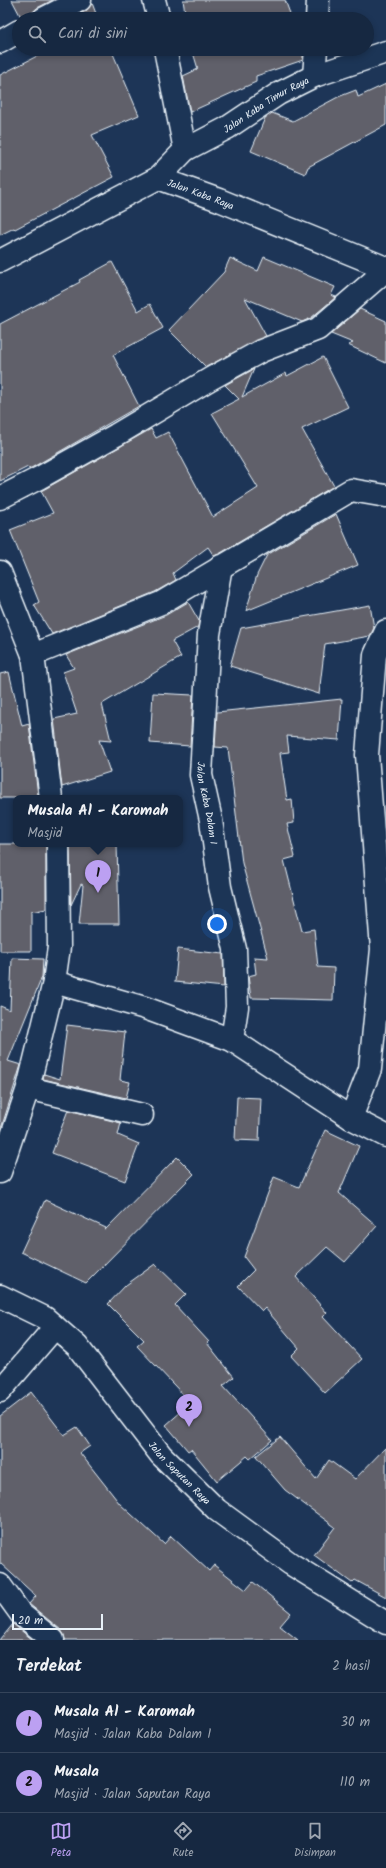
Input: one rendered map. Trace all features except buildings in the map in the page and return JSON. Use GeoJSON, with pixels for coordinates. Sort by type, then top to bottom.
{"type":"FeatureCollection","features":[{"type":"Feature","properties":{"kind":"street"},"geometry":{"type":"LineString","coordinates":[[57,12],[80,0]]}},
{"type":"Feature","properties":{"kind":"street"},"geometry":{"type":"LineString","coordinates":[[154,0],[157,12]]}},
{"type":"Feature","properties":{"kind":"street"},"geometry":{"type":"LineString","coordinates":[[317,12],[318,0]]}},
{"type":"Feature","properties":{"kind":"street"},"geometry":{"type":"LineString","coordinates":[[0,42],[12,35]]}},
{"type":"Feature","properties":{"kind":"street","name":"Jalan Kaba Timur Raya"},"geometry":{"type":"LineString","coordinates":[[158,178],[185,150],[227,128],[278,94],[314,76],[386,52]]}},
{"type":"Feature","properties":{"kind":"street"},"geometry":{"type":"LineString","coordinates":[[166,56],[185,150]]}},
{"type":"Feature","properties":{"kind":"street"},"geometry":{"type":"LineString","coordinates":[[314,76],[315,56]]}},
{"type":"Feature","properties":{"kind":"street","name":"Jalan Kaba Raya"},"geometry":{"type":"LineString","coordinates":[[0,261],[158,178],[219,200],[386,269]]}},
{"type":"Feature","properties":{"kind":"street"},"geometry":{"type":"LineString","coordinates":[[0,498],[90,450],[261,351],[318,329],[386,269]]}},
{"type":"Feature","properties":{"kind":"street"},"geometry":{"type":"LineString","coordinates":[[33,655],[161,603],[351,490],[386,496]]}},
{"type":"Feature","properties":{"kind":"street","name":"Jalan Kaba Dalam I"},"geometry":{"type":"LineString","coordinates":[[222,566],[208,634],[201,775],[211,820],[220,887],[235,949],[237,1007],[232,1040]]}},
{"type":"Feature","properties":{"kind":"street"},"geometry":{"type":"LineString","coordinates":[[0,572],[33,655],[51,795]]}},
{"type":"Feature","properties":{"kind":"street"},"geometry":{"type":"LineString","coordinates":[[351,1118],[370,1069],[382,949],[367,755],[375,655],[386,631]]}},
{"type":"Feature","properties":{"kind":"street"},"geometry":{"type":"LineString","coordinates":[[0,1172],[28,1088],[54,982],[59,947],[58,847]]}},
{"type":"Feature","properties":{"kind":"street"},"geometry":{"type":"LineString","coordinates":[[54,982],[146,1008],[232,1040],[351,1118],[386,1136]]}},
{"type":"Feature","properties":{"kind":"street"},"geometry":{"type":"LineString","coordinates":[[28,1088],[142,1116]]}},
{"type":"Feature","properties":{"kind":"street","name":"Jalan Saputan Raya"},"geometry":{"type":"LineString","coordinates":[[0,1296],[45,1318],[77,1346],[161,1455],[217,1510],[290,1564],[386,1623]]}},
{"type":"Feature","properties":{"kind":"street"},"geometry":{"type":"LineString","coordinates":[[0,1391],[55,1327]]}},
{"type":"Feature","properties":{"kind":"street"},"geometry":{"type":"LineString","coordinates":[[0,1584],[21,1614],[53,1640]]}},
{"type":"Feature","properties":{"kind":"place","name":"Musala Al - Karomah"},"geometry":{"type":"Point","coordinates":[98,893]}},
{"type":"Feature","properties":{"kind":"place","name":"Musala"},"geometry":{"type":"Point","coordinates":[189,1427]}}]}
